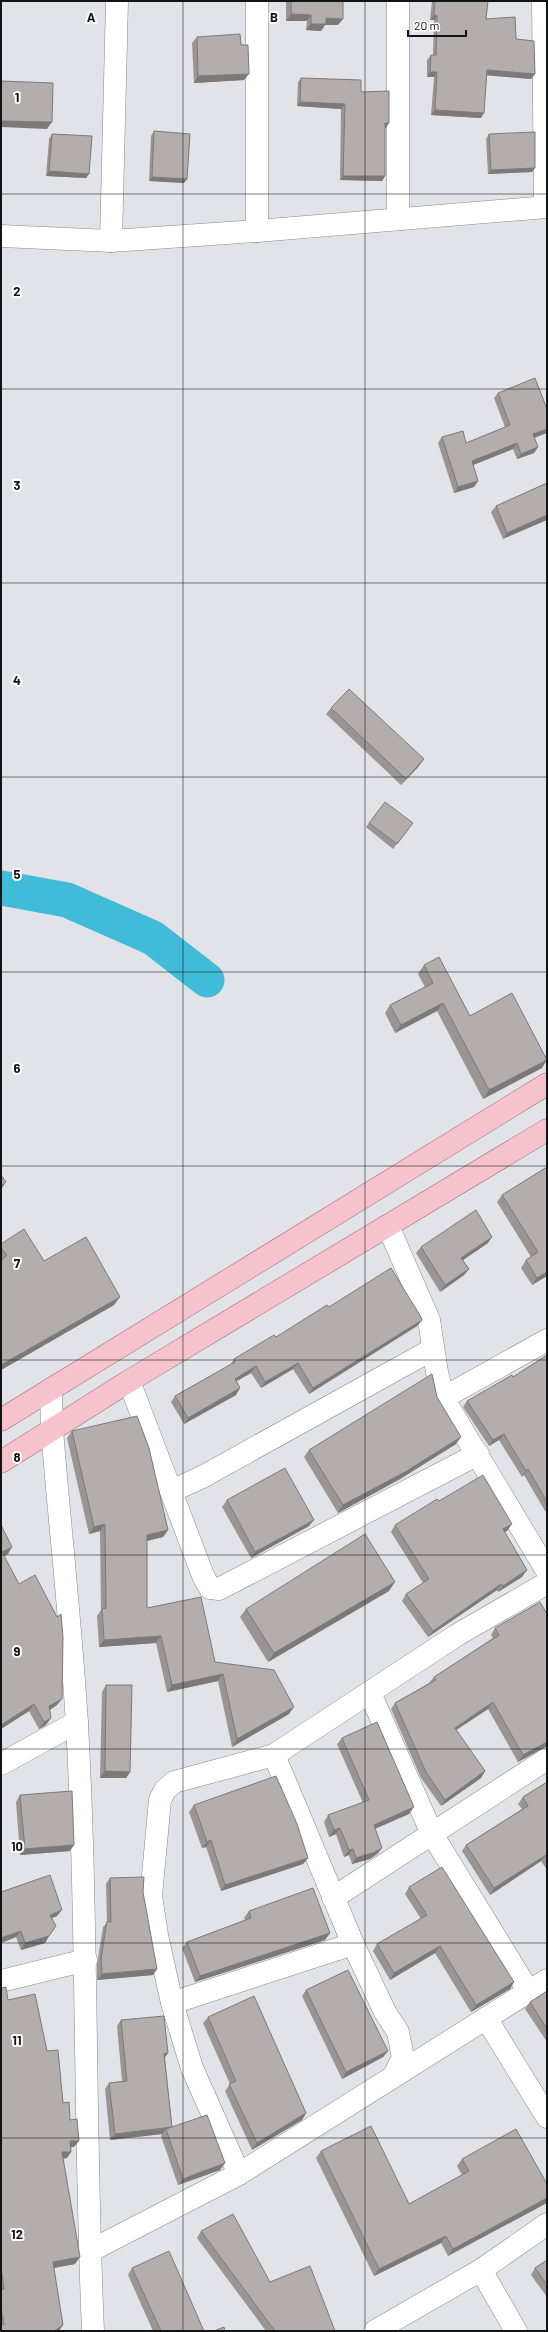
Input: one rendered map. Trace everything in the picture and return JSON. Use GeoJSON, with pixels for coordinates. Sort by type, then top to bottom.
{"type":"FeatureCollection","features":[{"type":"Feature","properties":{"kind":"main road"},"geometry":{"type":"LineString","coordinates":[[1,1420],[547,1084]]}},
{"type":"Feature","properties":{"kind":"main road"},"geometry":{"type":"LineString","coordinates":[[1,1462],[129,1381],[547,1130]]}},
{"type":"Feature","properties":{"kind":"street"},"geometry":{"type":"LineString","coordinates":[[111,241],[117,1]]}},
{"type":"Feature","properties":{"kind":"street"},"geometry":{"type":"LineString","coordinates":[[257,1],[257,231]]}},
{"type":"Feature","properties":{"kind":"street"},"geometry":{"type":"LineString","coordinates":[[398,1],[398,219]]}},
{"type":"Feature","properties":{"kind":"street"},"geometry":{"type":"LineString","coordinates":[[1,236],[111,241],[257,231],[546,207],[544,1]]}},
{"type":"Feature","properties":{"kind":"street"},"geometry":{"type":"LineString","coordinates":[[388,1226],[429,1320],[443,1398],[547,1571]]}},
{"type":"Feature","properties":{"kind":"street"},"geometry":{"type":"LineString","coordinates":[[443,1398],[547,1340]]}},
{"type":"Feature","properties":{"kind":"street"},"geometry":{"type":"LineString","coordinates":[[172,1491],[204,1476],[433,1349]]}},
{"type":"Feature","properties":{"kind":"street"},"geometry":{"type":"LineString","coordinates":[[129,1381],[204,1578],[210,1588],[220,1589],[478,1454]]}},
{"type":"Feature","properties":{"kind":"street"},"geometry":{"type":"LineString","coordinates":[[51,1389],[52,1430],[76,1722],[86,1960],[90,2251],[93,2331]]}},
{"type":"Feature","properties":{"kind":"street"},"geometry":{"type":"LineString","coordinates":[[239,2174],[192,2068],[172,2003],[157,1935],[151,1896],[160,1800],[165,1790],[174,1782],[274,1755],[457,1635],[547,1583]]}},
{"type":"Feature","properties":{"kind":"street"},"geometry":{"type":"LineString","coordinates":[[370,1693],[432,1834],[529,1992]]}},
{"type":"Feature","properties":{"kind":"street"},"geometry":{"type":"LineString","coordinates":[[1,1764],[76,1722]]}},
{"type":"Feature","properties":{"kind":"street"},"geometry":{"type":"LineString","coordinates":[[274,1755],[285,1777],[300,1820],[353,1944],[385,2012],[398,2032],[403,2058],[393,2077]]}},
{"type":"Feature","properties":{"kind":"street"},"geometry":{"type":"LineString","coordinates":[[333,1898],[547,1759]]}},
{"type":"Feature","properties":{"kind":"street"},"geometry":{"type":"LineString","coordinates":[[172,2003],[353,1944]]}},
{"type":"Feature","properties":{"kind":"street"},"geometry":{"type":"LineString","coordinates":[[1,1980],[86,1960]]}},
{"type":"Feature","properties":{"kind":"street"},"geometry":{"type":"LineString","coordinates":[[90,2251],[239,2174],[547,1980]]}},
{"type":"Feature","properties":{"kind":"street"},"geometry":{"type":"LineString","coordinates":[[486,2018],[547,2117]]}},
{"type":"Feature","properties":{"kind":"street"},"geometry":{"type":"LineString","coordinates":[[375,2331],[481,2270],[547,2224]]}},
{"type":"Feature","properties":{"kind":"street"},"geometry":{"type":"LineString","coordinates":[[481,2270],[516,2331]]}},
{"type":"Feature","properties":{"kind":"building"},"geometry":{"type":"Polygon","coordinates":[[[291,1],[343,1],[343,19],[326,18],[326,24],[311,24],[311,15],[291,14],[291,1]]]}},
{"type":"Feature","properties":{"kind":"building"},"geometry":{"type":"Polygon","coordinates":[[[435,1],[488,1],[486,19],[515,17],[516,39],[534,41],[535,74],[487,70],[484,113],[435,110],[437,72],[430,72],[431,55],[436,55],[437,16],[434,15],[435,1]]]}},
{"type":"Feature","properties":{"kind":"building"},"geometry":{"type":"Polygon","coordinates":[[[240,34],[241,45],[248,45],[249,74],[198,76],[197,37],[240,34]]]}},
{"type":"Feature","properties":{"kind":"building"},"geometry":{"type":"Polygon","coordinates":[[[301,78],[361,80],[361,92],[389,91],[389,123],[385,123],[385,176],[343,176],[345,104],[300,102],[301,78]]]}},
{"type":"Feature","properties":{"kind":"building"},"geometry":{"type":"Polygon","coordinates":[[[1,81],[53,83],[52,122],[1,121],[1,81]]]}},
{"type":"Feature","properties":{"kind":"building"},"geometry":{"type":"Polygon","coordinates":[[[154,131],[190,134],[187,179],[152,177],[154,131]]]}},
{"type":"Feature","properties":{"kind":"building"},"geometry":{"type":"Polygon","coordinates":[[[535,132],[535,168],[491,170],[489,134],[535,132]]]}},
{"type":"Feature","properties":{"kind":"building"},"geometry":{"type":"Polygon","coordinates":[[[52,134],[92,136],[89,174],[49,171],[52,134]]]}},
{"type":"Feature","properties":{"kind":"building"},"geometry":{"type":"Polygon","coordinates":[[[535,378],[547,409],[547,429],[533,434],[538,447],[521,454],[517,443],[472,461],[478,481],[458,487],[442,437],[463,431],[466,443],[510,425],[498,393],[535,378]]]}},
{"type":"Feature","properties":{"kind":"building"},"geometry":{"type":"Polygon","coordinates":[[[547,483],[547,515],[507,533],[496,506],[547,483]]]}},
{"type":"Feature","properties":{"kind":"building"},"geometry":{"type":"Polygon","coordinates":[[[349,689],[424,759],[406,779],[331,708],[349,689]]]}},
{"type":"Feature","properties":{"kind":"building"},"geometry":{"type":"Polygon","coordinates":[[[385,802],[413,823],[397,844],[369,823],[385,802]]]}},
{"type":"Feature","properties":{"kind":"building"},"geometry":{"type":"Polygon","coordinates":[[[439,957],[470,1016],[512,993],[547,1060],[489,1090],[443,1003],[401,1025],[390,1005],[433,983],[424,965],[439,957]]]}},
{"type":"Feature","properties":{"kind":"building"},"geometry":{"type":"Polygon","coordinates":[[[547,1167],[547,1272],[537,1278],[526,1260],[538,1252],[502,1195],[547,1167]]]}},
{"type":"Feature","properties":{"kind":"building"},"geometry":{"type":"Polygon","coordinates":[[[1,1175],[6,1182],[1,1186],[1,1175]]]}},
{"type":"Feature","properties":{"kind":"building"},"geometry":{"type":"Polygon","coordinates":[[[476,1210],[492,1237],[461,1258],[469,1269],[445,1285],[421,1247],[476,1210]]]}},
{"type":"Feature","properties":{"kind":"building"},"geometry":{"type":"Polygon","coordinates":[[[24,1229],[44,1261],[86,1237],[120,1297],[1,1365],[1,1261],[7,1255],[1,1248],[1,1244],[24,1229]]]}},
{"type":"Feature","properties":{"kind":"building"},"geometry":{"type":"Polygon","coordinates":[[[391,1268],[422,1320],[313,1388],[298,1363],[265,1382],[256,1366],[235,1379],[240,1388],[188,1418],[175,1396],[235,1362],[234,1359],[274,1335],[276,1337],[327,1305],[329,1307],[391,1268]]]}},
{"type":"Feature","properties":{"kind":"building"},"geometry":{"type":"Polygon","coordinates":[[[547,1355],[547,1502],[528,1469],[526,1471],[504,1434],[493,1440],[467,1401],[512,1375],[513,1377],[547,1355]]]}},
{"type":"Feature","properties":{"kind":"building"},"geometry":{"type":"Polygon","coordinates":[[[432,1374],[437,1397],[461,1437],[405,1472],[343,1505],[309,1450],[432,1374]]]}},
{"type":"Feature","properties":{"kind":"building"},"geometry":{"type":"Polygon","coordinates":[[[137,1416],[149,1448],[168,1530],[147,1535],[147,1608],[201,1597],[215,1662],[274,1670],[294,1707],[237,1739],[223,1674],[172,1685],[161,1636],[104,1640],[102,1609],[106,1608],[105,1524],[94,1527],[72,1431],[137,1416]]]}},
{"type":"Feature","properties":{"kind":"building"},"geometry":{"type":"Polygon","coordinates":[[[285,1468],[314,1520],[255,1552],[227,1500],[285,1468]]]}},
{"type":"Feature","properties":{"kind":"building"},"geometry":{"type":"Polygon","coordinates":[[[483,1475],[512,1524],[503,1529],[527,1570],[503,1586],[501,1584],[433,1631],[406,1594],[429,1579],[395,1525],[437,1499],[439,1501],[483,1475]]]}},
{"type":"Feature","properties":{"kind":"building"},"geometry":{"type":"Polygon","coordinates":[[[1,1525],[12,1547],[2,1552],[19,1584],[35,1575],[57,1617],[61,1614],[63,1637],[62,1699],[49,1706],[51,1718],[44,1722],[34,1704],[1,1725],[1,1525]]]}},
{"type":"Feature","properties":{"kind":"building"},"geometry":{"type":"Polygon","coordinates":[[[365,1534],[395,1582],[274,1653],[246,1609],[365,1534]]]}},
{"type":"Feature","properties":{"kind":"building"},"geometry":{"type":"Polygon","coordinates":[[[540,1602],[547,1614],[547,1742],[523,1755],[493,1702],[455,1728],[485,1771],[445,1800],[426,1772],[395,1703],[436,1680],[434,1677],[499,1635],[495,1628],[540,1602]]]}},
{"type":"Feature","properties":{"kind":"building"},"geometry":{"type":"Polygon","coordinates":[[[106,1685],[132,1685],[130,1772],[105,1771],[106,1685]]]}},
{"type":"Feature","properties":{"kind":"building"},"geometry":{"type":"Polygon","coordinates":[[[377,1722],[414,1807],[374,1825],[382,1848],[375,1852],[356,1858],[353,1849],[349,1850],[340,1828],[334,1830],[328,1815],[369,1800],[342,1738],[377,1722]]]}},
{"type":"Feature","properties":{"kind":"building"},"geometry":{"type":"Polygon","coordinates":[[[276,1776],[297,1824],[308,1858],[225,1885],[211,1840],[207,1842],[194,1805],[276,1776]]]}},
{"type":"Feature","properties":{"kind":"building"},"geometry":{"type":"Polygon","coordinates":[[[547,1782],[547,1857],[546,1855],[494,1888],[466,1845],[528,1806],[523,1797],[547,1782]]]}},
{"type":"Feature","properties":{"kind":"building"},"geometry":{"type":"Polygon","coordinates":[[[72,1791],[74,1845],[25,1849],[20,1795],[72,1791]]]}},
{"type":"Feature","properties":{"kind":"building"},"geometry":{"type":"Polygon","coordinates":[[[442,1867],[514,1982],[476,2005],[440,1946],[394,1973],[377,1944],[427,1915],[409,1887],[442,1867]]]}},
{"type":"Feature","properties":{"kind":"building"},"geometry":{"type":"Polygon","coordinates":[[[50,1875],[62,1910],[50,1915],[56,1926],[49,1936],[25,1943],[21,1931],[1,1938],[1,1892],[50,1875]]]}},
{"type":"Feature","properties":{"kind":"building"},"geometry":{"type":"Polygon","coordinates":[[[144,1877],[143,1892],[157,1969],[102,1974],[101,1959],[107,1921],[111,1922],[110,1878],[144,1877]]]}},
{"type":"Feature","properties":{"kind":"building"},"geometry":{"type":"Polygon","coordinates":[[[313,1888],[330,1933],[200,1976],[187,1942],[251,1918],[249,1911],[313,1888]]]}},
{"type":"Feature","properties":{"kind":"building"},"geometry":{"type":"Polygon","coordinates":[[[348,1970],[388,2051],[346,2072],[306,1990],[348,1970]]]}},
{"type":"Feature","properties":{"kind":"building"},"geometry":{"type":"Polygon","coordinates":[[[6,1987],[8,2000],[35,1994],[47,2051],[58,2050],[63,2103],[69,2102],[70,2120],[77,2119],[79,2141],[70,2141],[71,2152],[62,2152],[80,2257],[53,2262],[63,2325],[54,2331],[1,2331],[1,2325],[4,2324],[1,2308],[1,2289],[4,2289],[1,2267],[1,1988],[6,1987]]]}},
{"type":"Feature","properties":{"kind":"building"},"geometry":{"type":"Polygon","coordinates":[[[547,1991],[547,2029],[530,2002],[547,1991]]]}},
{"type":"Feature","properties":{"kind":"building"},"geometry":{"type":"Polygon","coordinates":[[[254,1996],[306,2113],[257,2143],[229,2084],[236,2081],[208,2017],[254,1996]]]}},
{"type":"Feature","properties":{"kind":"building"},"geometry":{"type":"Polygon","coordinates":[[[164,2016],[168,2053],[164,2054],[172,2127],[115,2134],[109,2083],[127,2081],[121,2020],[164,2016]]]}},
{"type":"Feature","properties":{"kind":"building"},"geometry":{"type":"Polygon","coordinates":[[[207,2115],[225,2163],[183,2179],[166,2129],[207,2115]]]}},
{"type":"Feature","properties":{"kind":"building"},"geometry":{"type":"Polygon","coordinates":[[[371,2126],[409,2204],[469,2171],[462,2159],[516,2129],[547,2184],[547,2198],[453,2249],[446,2236],[379,2269],[321,2151],[371,2126]]]}},
{"type":"Feature","properties":{"kind":"building"},"geometry":{"type":"Polygon","coordinates":[[[233,2214],[270,2282],[310,2266],[335,2331],[275,2331],[201,2231],[233,2214]]]}},
{"type":"Feature","properties":{"kind":"building"},"geometry":{"type":"Polygon","coordinates":[[[169,2251],[204,2331],[161,2331],[132,2268],[169,2251]]]}},
{"type":"Feature","properties":{"kind":"building"},"geometry":{"type":"Polygon","coordinates":[[[547,2260],[547,2285],[535,2268],[547,2260]]]}},
{"type":"Feature","properties":{"kind":"building"},"geometry":{"type":"Polygon","coordinates":[[[224,2327],[225,2331],[214,2331],[224,2327]]]}},
{"type":"Feature","properties":{"kind":"waterway"},"geometry":{"type":"LineString","coordinates":[[1,888],[67,900],[153,938],[207,980]]}}]}
